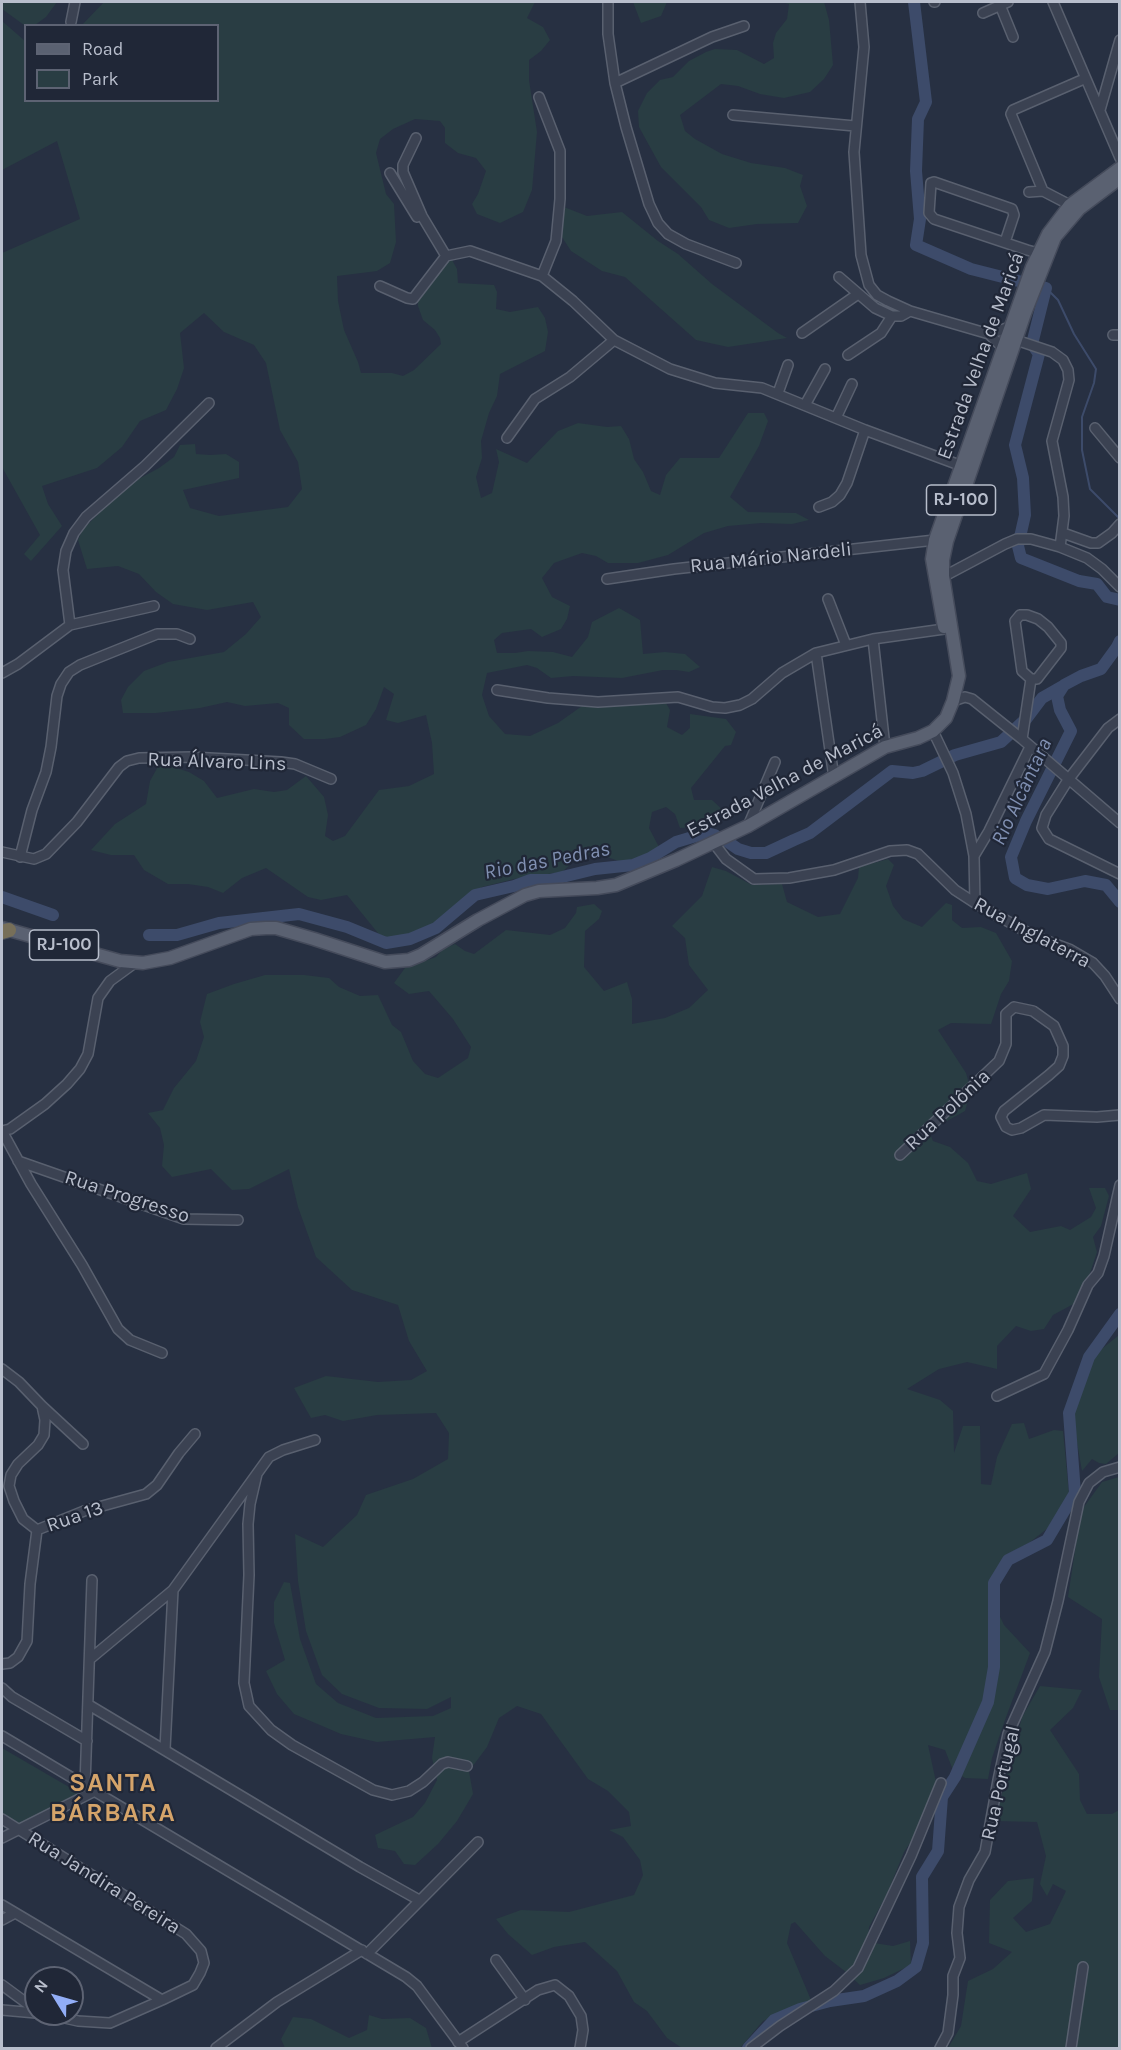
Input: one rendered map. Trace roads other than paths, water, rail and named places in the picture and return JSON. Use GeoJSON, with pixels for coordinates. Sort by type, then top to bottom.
{"type":"FeatureCollection","features":[{"type":"Feature","properties":{"kind":"main road","name":"Estrada Velha de Maricá"},"geometry":{"type":"LineString","coordinates":[[954,697],[938,579],[947,541],[1016,340],[1020,311],[1048,234],[1070,205],[1119,168]]}},
{"type":"Feature","properties":{"kind":"main road","name":"Estrada Velha de Maricá"},"geometry":{"type":"LineString","coordinates":[[1039,258],[1068,220],[1093,197],[1119,178]]}},
{"type":"Feature","properties":{"kind":"main road","name":"Estrada Velha de Maricá"},"geometry":{"type":"LineString","coordinates":[[138,962],[170,958],[251,929],[266,928],[276,928],[385,962],[409,960],[525,895],[539,891],[616,885],[748,826],[885,747],[918,738],[933,731],[945,718],[954,697],[959,670],[932,559],[934,540],[962,466],[1002,347],[1020,311]]}},
{"type":"Feature","properties":{"kind":"main road","name":"RJ-100"},"geometry":{"type":"LineString","coordinates":[[3,931],[120,961],[138,962]]}},
{"type":"Feature","properties":{"kind":"street"},"geometry":{"type":"LineString","coordinates":[[71,22],[75,2]]}},
{"type":"Feature","properties":{"kind":"street"},"geometry":{"type":"LineString","coordinates":[[608,2],[608,34],[615,83],[649,204],[658,223],[668,234],[686,244],[736,263]]}},
{"type":"Feature","properties":{"kind":"street"},"geometry":{"type":"LineString","coordinates":[[860,2],[864,47],[855,126],[857,213],[861,255],[869,285],[877,295],[910,311],[989,334],[1002,347]]}},
{"type":"Feature","properties":{"kind":"street"},"geometry":{"type":"LineString","coordinates":[[1053,2],[1119,159]]}},
{"type":"Feature","properties":{"kind":"street"},"geometry":{"type":"LineString","coordinates":[[983,13],[1005,3],[1013,37]]}},
{"type":"Feature","properties":{"kind":"street"},"geometry":{"type":"LineString","coordinates":[[615,83],[712,38],[744,26]]}},
{"type":"Feature","properties":{"kind":"street"},"geometry":{"type":"LineString","coordinates":[[1100,110],[1119,40]]}},
{"type":"Feature","properties":{"kind":"street"},"geometry":{"type":"LineString","coordinates":[[1042,191],[1011,114],[1013,110],[1084,79]]}},
{"type":"Feature","properties":{"kind":"street"},"geometry":{"type":"LineString","coordinates":[[539,97],[560,151],[560,199],[556,241],[542,276]]}},
{"type":"Feature","properties":{"kind":"street"},"geometry":{"type":"LineString","coordinates":[[733,115],[855,126]]}},
{"type":"Feature","properties":{"kind":"street"},"geometry":{"type":"LineString","coordinates":[[416,138],[403,165],[404,172],[422,216],[445,258]]}},
{"type":"Feature","properties":{"kind":"street"},"geometry":{"type":"LineString","coordinates":[[390,173],[445,258]]}},
{"type":"Feature","properties":{"kind":"street"},"geometry":{"type":"LineString","coordinates":[[1005,242],[1014,215],[1012,209],[934,182],[931,183],[930,216],[1005,242],[1039,258]]}},
{"type":"Feature","properties":{"kind":"street"},"geometry":{"type":"LineString","coordinates":[[1029,192],[1042,191],[1070,205]]}},
{"type":"Feature","properties":{"kind":"street"},"geometry":{"type":"LineString","coordinates":[[380,286],[413,299],[445,258],[470,251],[542,276],[573,301],[614,340],[643,357],[686,376],[715,383],[762,388],[778,393],[865,430],[962,466]]}},
{"type":"Feature","properties":{"kind":"street"},"geometry":{"type":"LineString","coordinates":[[839,277],[875,308],[892,316],[901,316],[910,311]]}},
{"type":"Feature","properties":{"kind":"street"},"geometry":{"type":"LineString","coordinates":[[802,333],[858,294]]}},
{"type":"Feature","properties":{"kind":"street"},"geometry":{"type":"LineString","coordinates":[[848,355],[881,333],[892,316]]}},
{"type":"Feature","properties":{"kind":"street"},"geometry":{"type":"LineString","coordinates":[[989,334],[1010,327]]}},
{"type":"Feature","properties":{"kind":"street"},"geometry":{"type":"LineString","coordinates":[[507,438],[535,399],[578,371],[614,340]]}},
{"type":"Feature","properties":{"kind":"street"},"geometry":{"type":"LineString","coordinates":[[1016,340],[1043,348],[1063,360],[1068,370],[1069,381],[1052,441],[1063,497],[1063,533],[1060,547]]}},
{"type":"Feature","properties":{"kind":"street"},"geometry":{"type":"LineString","coordinates":[[778,393],[788,364]]}},
{"type":"Feature","properties":{"kind":"street"},"geometry":{"type":"LineString","coordinates":[[805,405],[825,369]]}},
{"type":"Feature","properties":{"kind":"street"},"geometry":{"type":"LineString","coordinates":[[836,418],[852,384]]}},
{"type":"Feature","properties":{"kind":"street"},"geometry":{"type":"LineString","coordinates":[[70,625],[63,570],[66,551],[74,533],[86,517],[133,477],[209,403]]}},
{"type":"Feature","properties":{"kind":"street"},"geometry":{"type":"LineString","coordinates":[[1095,428],[1119,458]]}},
{"type":"Feature","properties":{"kind":"street"},"geometry":{"type":"LineString","coordinates":[[819,507],[832,502],[840,495],[847,483],[865,430]]}},
{"type":"Feature","properties":{"kind":"street"},"geometry":{"type":"LineString","coordinates":[[1063,533],[1091,543],[1098,543],[1119,525]]}},
{"type":"Feature","properties":{"kind":"street"},"geometry":{"type":"LineString","coordinates":[[938,579],[1005,544],[1017,539],[1031,539],[1060,547],[1086,558],[1102,569],[1119,587]]}},
{"type":"Feature","properties":{"kind":"street","name":"Rua Mário Nardeli"},"geometry":{"type":"LineString","coordinates":[[607,579],[674,569],[934,540]]}},
{"type":"Feature","properties":{"kind":"street"},"geometry":{"type":"LineString","coordinates":[[828,599],[846,645]]}},
{"type":"Feature","properties":{"kind":"street"},"geometry":{"type":"LineString","coordinates":[[2,673],[18,664],[70,625],[154,606]]}},
{"type":"Feature","properties":{"kind":"street"},"geometry":{"type":"LineString","coordinates":[[1020,615],[1038,619],[1060,639],[1061,643],[1061,648],[1043,674],[1037,679],[1031,679],[1022,671],[1015,621],[1020,615]]}},
{"type":"Feature","properties":{"kind":"street"},"geometry":{"type":"LineString","coordinates":[[496,690],[548,698],[598,702],[678,696],[712,707],[725,708],[740,705],[752,699],[782,673],[816,653],[873,639],[944,629]]}},
{"type":"Feature","properties":{"kind":"street"},"geometry":{"type":"LineString","coordinates":[[20,857],[32,810],[46,772],[57,696],[69,672],[80,665],[157,634],[177,634],[190,639]]}},
{"type":"Feature","properties":{"kind":"street"},"geometry":{"type":"LineString","coordinates":[[873,639],[885,747]]}},
{"type":"Feature","properties":{"kind":"street"},"geometry":{"type":"LineString","coordinates":[[816,653],[834,778]]}},
{"type":"Feature","properties":{"kind":"street"},"geometry":{"type":"LineString","coordinates":[[1022,739],[1031,679]]}},
{"type":"Feature","properties":{"kind":"street"},"geometry":{"type":"LineString","coordinates":[[954,697],[972,699],[1119,823]]}},
{"type":"Feature","properties":{"kind":"street"},"geometry":{"type":"LineString","coordinates":[[1119,719],[1064,776],[1042,828],[1049,839],[1119,874]]}},
{"type":"Feature","properties":{"kind":"street"},"geometry":{"type":"LineString","coordinates":[[933,731],[954,773],[966,814],[974,856],[975,903]]}},
{"type":"Feature","properties":{"kind":"street"},"geometry":{"type":"LineString","coordinates":[[974,856],[994,822],[1030,747]]}},
{"type":"Feature","properties":{"kind":"street","name":"Rua Álvaro Lins"},"geometry":{"type":"LineString","coordinates":[[2,852],[34,859],[46,855],[77,822],[119,767],[127,761],[192,757],[281,762],[295,764],[331,779]]}},
{"type":"Feature","properties":{"kind":"street"},"geometry":{"type":"LineString","coordinates":[[748,826],[775,762]]}},
{"type":"Feature","properties":{"kind":"street","name":"Rua Inglaterra"},"geometry":{"type":"LineString","coordinates":[[713,842],[726,859],[754,879],[772,880],[834,870],[890,851],[906,850],[918,854],[955,890],[975,903],[1034,936],[1083,956],[1105,976],[1119,999]]}},
{"type":"Feature","properties":{"kind":"street"},"geometry":{"type":"LineString","coordinates":[[118,974],[120,961]]}},
{"type":"Feature","properties":{"kind":"street"},"geometry":{"type":"LineString","coordinates":[[138,962],[110,981],[98,998],[88,1054],[80,1069],[45,1104],[13,1127],[2,1131],[118,1329],[130,1340],[162,1353]]}},
{"type":"Feature","properties":{"kind":"street","name":"Rua Polônia"},"geometry":{"type":"LineString","coordinates":[[900,1155],[999,1061],[1006,1044],[1006,1014],[1014,1007],[1033,1011],[1054,1026],[1063,1046],[1063,1056],[1059,1066],[1004,1111],[1001,1117],[1006,1127],[1012,1130],[1021,1128],[1044,1115],[1097,1117],[1119,1115]]}},
{"type":"Feature","properties":{"kind":"street","name":"Rua Progresso"},"geometry":{"type":"LineString","coordinates":[[18,1161],[184,1219],[238,1220]]}},
{"type":"Feature","properties":{"kind":"street"},"geometry":{"type":"LineString","coordinates":[[996,1396],[1044,1374],[1068,1330],[1088,1285],[1098,1273],[1119,1185]]}},
{"type":"Feature","properties":{"kind":"street"},"geometry":{"type":"LineString","coordinates":[[2,1369],[19,1382],[42,1407],[83,1444]]}},
{"type":"Feature","properties":{"kind":"street"},"geometry":{"type":"LineString","coordinates":[[37,1530],[23,1519],[9,1486],[11,1475],[18,1464],[38,1445],[44,1435],[45,1420],[42,1407]]}},
{"type":"Feature","properties":{"kind":"street","name":"Rua 13"},"geometry":{"type":"LineString","coordinates":[[2,1664],[10,1663],[18,1657],[27,1641],[30,1584],[37,1530],[84,1511],[146,1494],[157,1485],[195,1434]]}},
{"type":"Feature","properties":{"kind":"street"},"geometry":{"type":"LineString","coordinates":[[90,1659],[173,1590],[269,1457],[315,1440]]}},
{"type":"Feature","properties":{"kind":"street","name":"Rua Portugal"},"geometry":{"type":"LineString","coordinates":[[940,2049],[948,2032],[953,1976],[960,1958],[957,1933],[959,1907],[969,1880],[985,1852],[1008,1734],[1045,1653],[1079,1502],[1089,1484],[1103,1472],[1119,1467]]}},
{"type":"Feature","properties":{"kind":"street"},"geometry":{"type":"LineString","coordinates":[[257,1474],[248,1524],[249,1575],[244,1683],[249,1706],[271,1730],[292,1745],[373,1790],[392,1795],[409,1791],[423,1782],[442,1764],[448,1762],[467,1766]]}},
{"type":"Feature","properties":{"kind":"street"},"geometry":{"type":"LineString","coordinates":[[85,1785],[92,1580]]}},
{"type":"Feature","properties":{"kind":"street"},"geometry":{"type":"LineString","coordinates":[[165,1749],[173,1590]]}},
{"type":"Feature","properties":{"kind":"street"},"geometry":{"type":"LineString","coordinates":[[2,1688],[12,1697],[87,1741]]}},
{"type":"Feature","properties":{"kind":"street"},"geometry":{"type":"LineString","coordinates":[[89,1705],[419,1900]]}},
{"type":"Feature","properties":{"kind":"street"},"geometry":{"type":"LineString","coordinates":[[2,1736],[417,1986],[460,2045],[538,1990],[549,1986],[561,1987],[570,1996],[581,2016],[583,2030],[580,2049]]}},
{"type":"Feature","properties":{"kind":"street"},"geometry":{"type":"LineString","coordinates":[[751,2049],[780,2026],[834,1991],[858,1968],[911,1857],[940,1783]]}},
{"type":"Feature","properties":{"kind":"street"},"geometry":{"type":"LineString","coordinates":[[2,1838],[95,1791]]}},
{"type":"Feature","properties":{"kind":"street","name":"Rua Jandira Pereira"},"geometry":{"type":"LineString","coordinates":[[2,1820],[186,1934],[201,1951],[204,1963],[193,1984],[162,2000]]}},
{"type":"Feature","properties":{"kind":"street"},"geometry":{"type":"LineString","coordinates":[[216,2049],[277,2002],[364,1952],[478,1842]]}},
{"type":"Feature","properties":{"kind":"street"},"geometry":{"type":"LineString","coordinates":[[2,1905],[162,2000]]}},
{"type":"Feature","properties":{"kind":"street"},"geometry":{"type":"LineString","coordinates":[[2,1920],[15,1913]]}},
{"type":"Feature","properties":{"kind":"street"},"geometry":{"type":"LineString","coordinates":[[496,1960],[525,2000]]}},
{"type":"Feature","properties":{"kind":"street"},"geometry":{"type":"LineString","coordinates":[[1071,2049],[1083,1967]]}},
{"type":"Feature","properties":{"kind":"street"},"geometry":{"type":"LineString","coordinates":[[2,1986],[24,2002]]}},
{"type":"Feature","properties":{"kind":"street"},"geometry":{"type":"LineString","coordinates":[[84,2021],[110,2023],[162,2000]]}},
{"type":"Feature","properties":{"kind":"street"},"geometry":{"type":"LineString","coordinates":[[2,2010],[24,2011]]}},
{"type":"Feature","properties":{"kind":"waterway","name":"Rio Alcântara"},"geometry":{"type":"LineString","coordinates":[[914,2],[926,102],[918,119],[916,171],[920,219],[916,245],[971,269],[1046,288],[1032,344],[1039,354],[1015,445],[1023,478],[1025,515],[1018,546],[1021,558],[1079,581],[1097,584],[1107,597],[1120,600]]}},
{"type":"Feature","properties":{"kind":"waterway"},"geometry":{"type":"LineString","coordinates":[[1046,288],[1058,300],[1074,334],[1096,369],[1094,383],[1082,417],[1082,450],[1090,489],[1120,519]]}},
{"type":"Feature","properties":{"kind":"waterway","name":"Rio Alcântara"},"geometry":{"type":"LineString","coordinates":[[1120,641],[1101,669],[1064,685],[1057,696],[1060,710],[1071,731],[1026,821],[1011,857],[1015,878],[1027,885],[1048,889],[1085,881],[1106,885],[1120,902]]}},
{"type":"Feature","properties":{"kind":"waterway","name":"Rio das Pedras"},"geometry":{"type":"LineString","coordinates":[[725,840],[738,849],[751,853],[766,853],[810,833],[892,771],[913,773],[922,771],[955,755],[1001,742],[1027,718],[1042,698],[1063,686]]}},
{"type":"Feature","properties":{"kind":"waterway","name":"Rio das Pedras"},"geometry":{"type":"LineString","coordinates":[[149,935],[177,935],[219,923],[299,914],[347,927],[386,943],[410,939],[436,928],[475,895],[530,880],[550,880],[595,869],[633,865],[650,858],[676,842],[706,833],[715,835]]}},
{"type":"Feature","properties":{"kind":"waterway","name":"Rio das Pedras"},"geometry":{"type":"LineString","coordinates":[[2,897],[53,915]]}},
{"type":"Feature","properties":{"kind":"waterway","name":"Rio Alcântara"},"geometry":{"type":"LineString","coordinates":[[748,2048],[774,2020],[800,2009],[830,2001],[864,1996],[897,1981],[916,1967],[923,1943],[922,1877],[938,1851],[942,1797],[955,1777],[988,1702],[994,1667],[994,1583],[1008,1560],[1047,1540],[1075,1493],[1069,1413],[1089,1357],[1120,1314]]}},
{"type":"Feature","properties":{"kind":"district","name":"SANTA BÁRBARA"},"geometry":{"type":"Point","coordinates":[113,1798]}}]}
